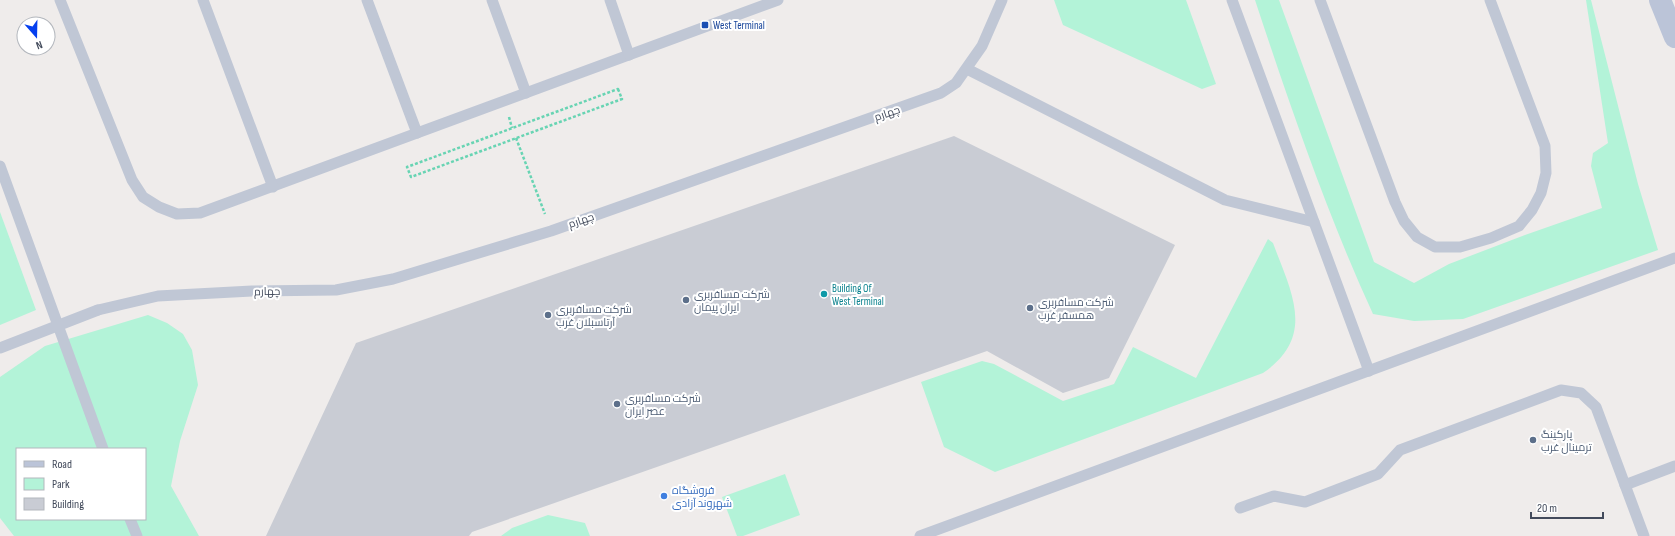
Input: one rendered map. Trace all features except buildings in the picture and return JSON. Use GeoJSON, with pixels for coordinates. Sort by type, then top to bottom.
{"type":"FeatureCollection","features":[{"type":"Feature","properties":{"kind":"main road"},"geometry":{"type":"LineString","coordinates":[[1660,0],[1675,37]]}},
{"type":"Feature","properties":{"kind":"lane"},"geometry":{"type":"LineString","coordinates":[[60,0],[132,180],[143,197],[159,207],[177,214],[200,213],[273,187],[772,1]]}},
{"type":"Feature","properties":{"kind":"lane"},"geometry":{"type":"LineString","coordinates":[[203,0],[273,187]]}},
{"type":"Feature","properties":{"kind":"lane"},"geometry":{"type":"LineString","coordinates":[[367,0],[417,134]]}},
{"type":"Feature","properties":{"kind":"lane"},"geometry":{"type":"LineString","coordinates":[[492,0],[526,93]]}},
{"type":"Feature","properties":{"kind":"lane"},"geometry":{"type":"LineString","coordinates":[[610,0],[629,55]]}},
{"type":"Feature","properties":{"kind":"lane","name":"چهارم"},"geometry":{"type":"LineString","coordinates":[[0,348],[98,310],[158,296],[252,291],[336,290],[393,279],[551,231],[941,93],[956,83],[967,69],[982,46],[1002,0]]}},
{"type":"Feature","properties":{"kind":"lane"},"geometry":{"type":"LineString","coordinates":[[1232,0],[1369,371]]}},
{"type":"Feature","properties":{"kind":"lane"},"geometry":{"type":"LineString","coordinates":[[1320,0],[1394,202],[1404,221],[1416,237],[1435,247],[1460,248],[1490,238],[1518,226],[1532,210],[1541,193],[1546,173],[1545,146],[1490,0]]}},
{"type":"Feature","properties":{"kind":"lane"},"geometry":{"type":"LineString","coordinates":[[967,69],[1225,200],[1314,222]]}},
{"type":"Feature","properties":{"kind":"lane"},"geometry":{"type":"LineString","coordinates":[[0,166],[103,448]]}},
{"type":"Feature","properties":{"kind":"lane"},"geometry":{"type":"LineString","coordinates":[[920,536],[1675,258]]}},
{"type":"Feature","properties":{"kind":"lane"},"geometry":{"type":"LineString","coordinates":[[1240,508],[1274,496],[1305,502],[1378,474],[1400,450],[1561,390],[1581,393],[1596,408],[1644,536]]}},
{"type":"Feature","properties":{"kind":"lane"},"geometry":{"type":"LineString","coordinates":[[1625,485],[1675,466]]}},
{"type":"Feature","properties":{"kind":"lane"},"geometry":{"type":"LineString","coordinates":[[130,520],[137,536]]}},
{"type":"Feature","properties":{"kind":"path"},"geometry":{"type":"LineString","coordinates":[[618,89],[622,99],[516,138],[411,177],[407,167],[618,89]]}},
{"type":"Feature","properties":{"kind":"path"},"geometry":{"type":"LineString","coordinates":[[516,138],[551,231]]}},
{"type":"Feature","properties":{"kind":"green space"},"geometry":{"type":"Polygon","coordinates":[[[1054,0],[1186,0],[1216,84],[1202,89],[1063,25],[1054,0]]]}},
{"type":"Feature","properties":{"kind":"green space"},"geometry":{"type":"Polygon","coordinates":[[[1255,0],[1279,0],[1374,262],[1414,283],[1449,264],[1602,208],[1591,166],[1593,153],[1608,143],[1586,0],[1591,0],[1638,184],[1658,250],[1463,319],[1414,321],[1373,314],[1325,199],[1255,0]]]}},
{"type":"Feature","properties":{"kind":"green space"},"geometry":{"type":"Polygon","coordinates":[[[0,212],[36,310],[0,325],[0,212]]]}},
{"type":"Feature","properties":{"kind":"green space"},"geometry":{"type":"Polygon","coordinates":[[[1268,239],[1273,243],[1287,279],[1295,312],[1295,329],[1290,344],[1280,359],[1263,373],[995,472],[944,447],[921,382],[982,361],[994,364],[1063,401],[1114,384],[1133,347],[1196,378],[1268,239]]]}},
{"type":"Feature","properties":{"kind":"green space"},"geometry":{"type":"Polygon","coordinates":[[[148,315],[167,323],[183,334],[192,350],[198,385],[180,441],[171,486],[199,536],[14,536],[0,518],[0,377],[45,346],[148,315]]]}},
{"type":"Feature","properties":{"kind":"green space"},"geometry":{"type":"Polygon","coordinates":[[[785,474],[800,515],[743,536],[737,536],[722,497],[785,474]]]}},
{"type":"Feature","properties":{"kind":"green space"},"geometry":{"type":"Polygon","coordinates":[[[548,515],[585,523],[590,536],[501,536],[512,528],[548,515]]]}},
{"type":"Feature","properties":{"kind":"place","name":"West Terminal"},"geometry":{"type":"Point","coordinates":[705,25]}},
{"type":"Feature","properties":{"kind":"place","name":"Building Of West Terminal"},"geometry":{"type":"Point","coordinates":[824,294]}},
{"type":"Feature","properties":{"kind":"place","name":"شرکت مسافربری ایران پیمان"},"geometry":{"type":"Point","coordinates":[686,300]}},
{"type":"Feature","properties":{"kind":"place","name":"شرکت مسافربری همسفر غرب"},"geometry":{"type":"Point","coordinates":[1030,308]}},
{"type":"Feature","properties":{"kind":"place","name":"شرکت مسافربری آرتاسبلان غرب"},"geometry":{"type":"Point","coordinates":[548,315]}},
{"type":"Feature","properties":{"kind":"place","name":"شرکت مسافربری عصر ایران"},"geometry":{"type":"Point","coordinates":[617,404]}},
{"type":"Feature","properties":{"kind":"place","name":"پارکینگ ترمینال غرب"},"geometry":{"type":"Point","coordinates":[1533,440]}},
{"type":"Feature","properties":{"kind":"place","name":"فروشگاه شهروند آزادی"},"geometry":{"type":"Point","coordinates":[664,496]}}]}
